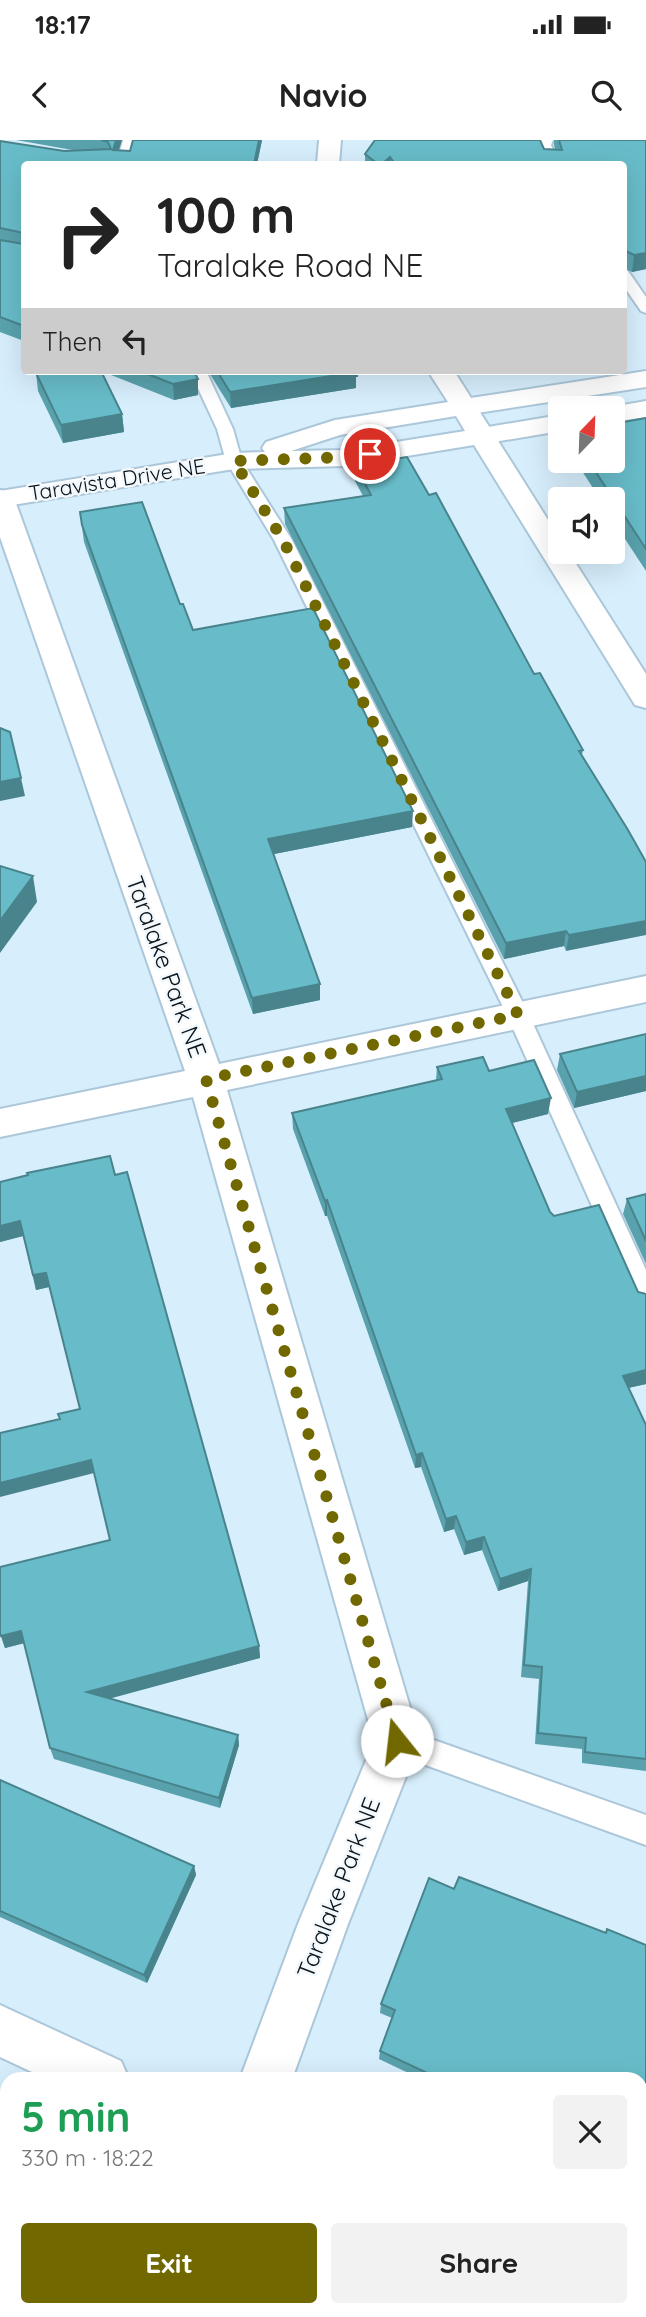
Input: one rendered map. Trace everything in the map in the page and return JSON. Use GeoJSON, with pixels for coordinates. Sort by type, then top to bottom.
{"type":"FeatureCollection","features":[{"type":"Feature","properties":{"kind":"street"},"geometry":{"type":"LineString","coordinates":[[328,161],[330,140]]}},
{"type":"Feature","properties":{"kind":"street"},"geometry":{"type":"LineString","coordinates":[[444,375],[646,698]]}},
{"type":"Feature","properties":{"kind":"street","name":"Taravista Drive NE"},"geometry":{"type":"LineString","coordinates":[[234,461],[335,428],[646,379]]}},
{"type":"Feature","properties":{"kind":"street"},"geometry":{"type":"LineString","coordinates":[[625,412],[646,409]]}},
{"type":"Feature","properties":{"kind":"street","name":"Taravista Drive NE"},"geometry":{"type":"LineString","coordinates":[[0,499],[234,461],[346,457],[548,425]]}},
{"type":"Feature","properties":{"kind":"street","name":"Taralake Park NE"},"geometry":{"type":"LineString","coordinates":[[0,499],[206,1079],[397,1741],[323,1924],[269,2072]]}},
{"type":"Feature","properties":{"kind":"street"},"geometry":{"type":"LineString","coordinates":[[0,1123],[646,989]]}},
{"type":"Feature","properties":{"kind":"street"},"geometry":{"type":"LineString","coordinates":[[0,2030],[88,2072]]}},
{"type":"Feature","properties":{"kind":"lane"},"geometry":{"type":"LineString","coordinates":[[124,161],[130,140]]}},
{"type":"Feature","properties":{"kind":"lane"},"geometry":{"type":"LineString","coordinates":[[546,140],[544,145],[551,161]]}},
{"type":"Feature","properties":{"kind":"lane"},"geometry":{"type":"LineString","coordinates":[[627,280],[646,308]]}},
{"type":"Feature","properties":{"kind":"lane"},"geometry":{"type":"LineString","coordinates":[[200,375],[225,429],[234,461],[283,540],[518,1015],[646,1298]]}},
{"type":"Feature","properties":{"kind":"lane"},"geometry":{"type":"LineString","coordinates":[[397,1741],[646,1830]]}},
{"type":"Feature","properties":{"kind":"building"},"geometry":{"type":"Polygon","coordinates":[[[101,140],[116,140],[113,150],[130,151],[133,140],[259,140],[255,161],[21,161],[21,232],[0,228],[0,141],[64,151],[111,149],[108,142],[101,140]]]}},
{"type":"Feature","properties":{"kind":"building"},"geometry":{"type":"Polygon","coordinates":[[[375,140],[540,140],[544,149],[562,150],[559,140],[646,140],[646,253],[634,255],[627,252],[627,161],[393,161],[390,157],[385,161],[374,161],[365,154],[375,140]]]}},
{"type":"Feature","properties":{"kind":"building"},"geometry":{"type":"Polygon","coordinates":[[[0,240],[21,244],[21,325],[0,317],[0,240]]]}},
{"type":"Feature","properties":{"kind":"building"},"geometry":{"type":"Polygon","coordinates":[[[37,375],[103,375],[122,414],[61,425],[37,375]]]}},
{"type":"Feature","properties":{"kind":"building"},"geometry":{"type":"Polygon","coordinates":[[[150,375],[196,375],[198,379],[173,384],[150,375]]]}},
{"type":"Feature","properties":{"kind":"building"},"geometry":{"type":"Polygon","coordinates":[[[219,375],[337,375],[230,392],[219,375]]]}},
{"type":"Feature","properties":{"kind":"building"},"geometry":{"type":"Polygon","coordinates":[[[646,418],[646,549],[625,517],[625,487],[606,487],[596,473],[625,473],[625,422],[646,418]]]}},
{"type":"Feature","properties":{"kind":"building"},"geometry":{"type":"Polygon","coordinates":[[[407,457],[429,495],[436,493],[534,674],[540,673],[583,750],[579,751],[646,862],[646,921],[569,935],[566,931],[506,943],[284,508],[371,495],[355,465],[407,457]]]}},
{"type":"Feature","properties":{"kind":"building"},"geometry":{"type":"Polygon","coordinates":[[[142,502],[180,604],[183,604],[193,630],[313,608],[413,811],[268,839],[320,984],[252,998],[82,525],[80,512],[142,502]]]}},
{"type":"Feature","properties":{"kind":"building"},"geometry":{"type":"Polygon","coordinates":[[[0,728],[10,732],[21,778],[0,782],[0,728]]]}},
{"type":"Feature","properties":{"kind":"building"},"geometry":{"type":"Polygon","coordinates":[[[0,866],[33,876],[0,921],[0,866]]]}},
{"type":"Feature","properties":{"kind":"building"},"geometry":{"type":"Polygon","coordinates":[[[646,1034],[646,1076],[577,1092],[560,1054],[646,1034]]]}},
{"type":"Feature","properties":{"kind":"building"},"geometry":{"type":"Polygon","coordinates":[[[483,1057],[489,1071],[534,1060],[551,1098],[506,1109],[550,1212],[554,1216],[599,1205],[638,1292],[646,1294],[646,1370],[623,1376],[646,1425],[646,1759],[585,1752],[586,1738],[538,1733],[542,1667],[524,1665],[531,1569],[500,1579],[484,1537],[466,1542],[456,1516],[446,1519],[422,1453],[416,1455],[327,1200],[325,1201],[292,1113],[442,1079],[437,1067],[483,1057]]]}},
{"type":"Feature","properties":{"kind":"building"},"geometry":{"type":"Polygon","coordinates":[[[110,1156],[115,1175],[127,1172],[259,1646],[87,1692],[238,1735],[219,1798],[50,1748],[21,1631],[1,1636],[0,1633],[0,1567],[110,1540],[91,1460],[0,1483],[0,1433],[60,1419],[58,1414],[80,1409],[46,1273],[33,1275],[20,1221],[0,1226],[0,1182],[28,1175],[27,1173],[110,1156]]]}},
{"type":"Feature","properties":{"kind":"building"},"geometry":{"type":"Polygon","coordinates":[[[646,1194],[646,1241],[627,1199],[646,1194]]]}},
{"type":"Feature","properties":{"kind":"building"},"geometry":{"type":"Polygon","coordinates":[[[0,1780],[194,1866],[144,1975],[0,1911],[0,1780]]]}},
{"type":"Feature","properties":{"kind":"building"},"geometry":{"type":"Polygon","coordinates":[[[459,1877],[606,1933],[607,1929],[646,1945],[646,2072],[425,2072],[380,2051],[395,2010],[381,2004],[429,1878],[454,1889],[459,1877]]]}},
{"type":"Feature","properties":{"kind":"route"},"geometry":{"type":"LineString","coordinates":[[370,454],[234,461],[283,540],[518,1015],[206,1079],[397,1741]]}}]}
